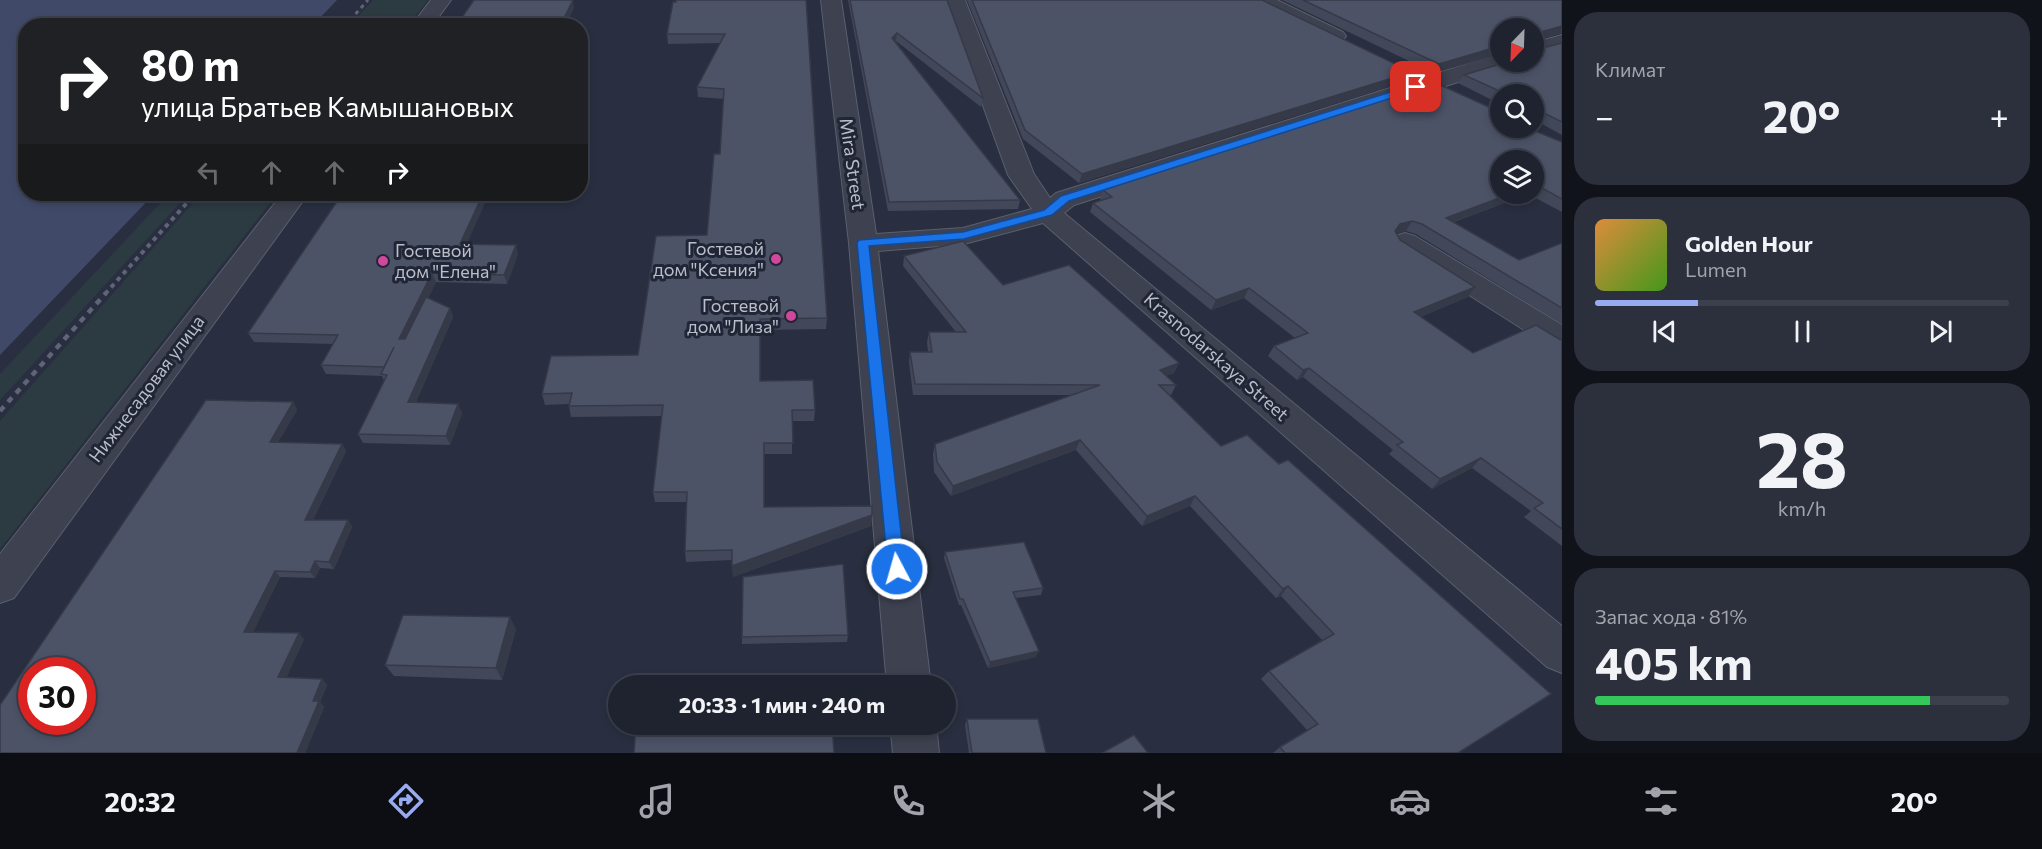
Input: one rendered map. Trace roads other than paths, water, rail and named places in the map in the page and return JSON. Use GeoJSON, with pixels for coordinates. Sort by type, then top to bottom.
{"type":"FeatureCollection","features":[{"type":"Feature","properties":{"kind":"street"},"geometry":{"type":"LineString","coordinates":[[427,18],[441,0]]}},
{"type":"Feature","properties":{"kind":"street","name":"Mira Street"},"geometry":{"type":"LineString","coordinates":[[831,0],[863,243],[908,675]]}},
{"type":"Feature","properties":{"kind":"street","name":"Krasnodarskaya Street"},"geometry":{"type":"LineString","coordinates":[[955,0],[1021,175],[1048,213],[1562,652]]}},
{"type":"Feature","properties":{"kind":"street"},"geometry":{"type":"LineString","coordinates":[[1262,0],[1353,44]]}},
{"type":"Feature","properties":{"kind":"street"},"geometry":{"type":"LineString","coordinates":[[1544,47],[1562,41]]}},
{"type":"Feature","properties":{"kind":"street"},"geometry":{"type":"LineString","coordinates":[[863,243],[964,236],[1048,213],[1065,199],[1490,64]]}},
{"type":"Feature","properties":{"kind":"street"},"geometry":{"type":"LineString","coordinates":[[1404,68],[1460,95]]}},
{"type":"Feature","properties":{"kind":"street","name":"Нижнесадовая улица"},"geometry":{"type":"LineString","coordinates":[[0,585],[290,201]]}},
{"type":"Feature","properties":{"kind":"street"},"geometry":{"type":"LineString","coordinates":[[1405,242],[1562,339]]}},
{"type":"Feature","properties":{"kind":"street"},"geometry":{"type":"LineString","coordinates":[[914,735],[916,753]]}},
{"type":"Feature","properties":{"kind":"water"},"geometry":{"type":"Polygon","coordinates":[[[0,0],[337,0],[320,18],[18,18],[18,201],[147,201],[0,355],[0,0]]]}},
{"type":"Feature","properties":{"kind":"railway"},"geometry":{"type":"LineString","coordinates":[[352,18],[368,0]]}},
{"type":"Feature","properties":{"kind":"railway"},"geometry":{"type":"LineString","coordinates":[[105,294],[189,201]]}},
{"type":"Feature","properties":{"kind":"railway"},"geometry":{"type":"LineString","coordinates":[[0,411],[106,293]]}},
{"type":"Feature","properties":{"kind":"place","name":"Гостевой дом \"Ксения\""},"geometry":{"type":"Point","coordinates":[776,259]}},
{"type":"Feature","properties":{"kind":"place","name":"Гостевой дом \"Елена\""},"geometry":{"type":"Point","coordinates":[383,261]}},
{"type":"Feature","properties":{"kind":"place","name":"Гостевой дом \"Лиза\""},"geometry":{"type":"Point","coordinates":[791,316]}}]}
